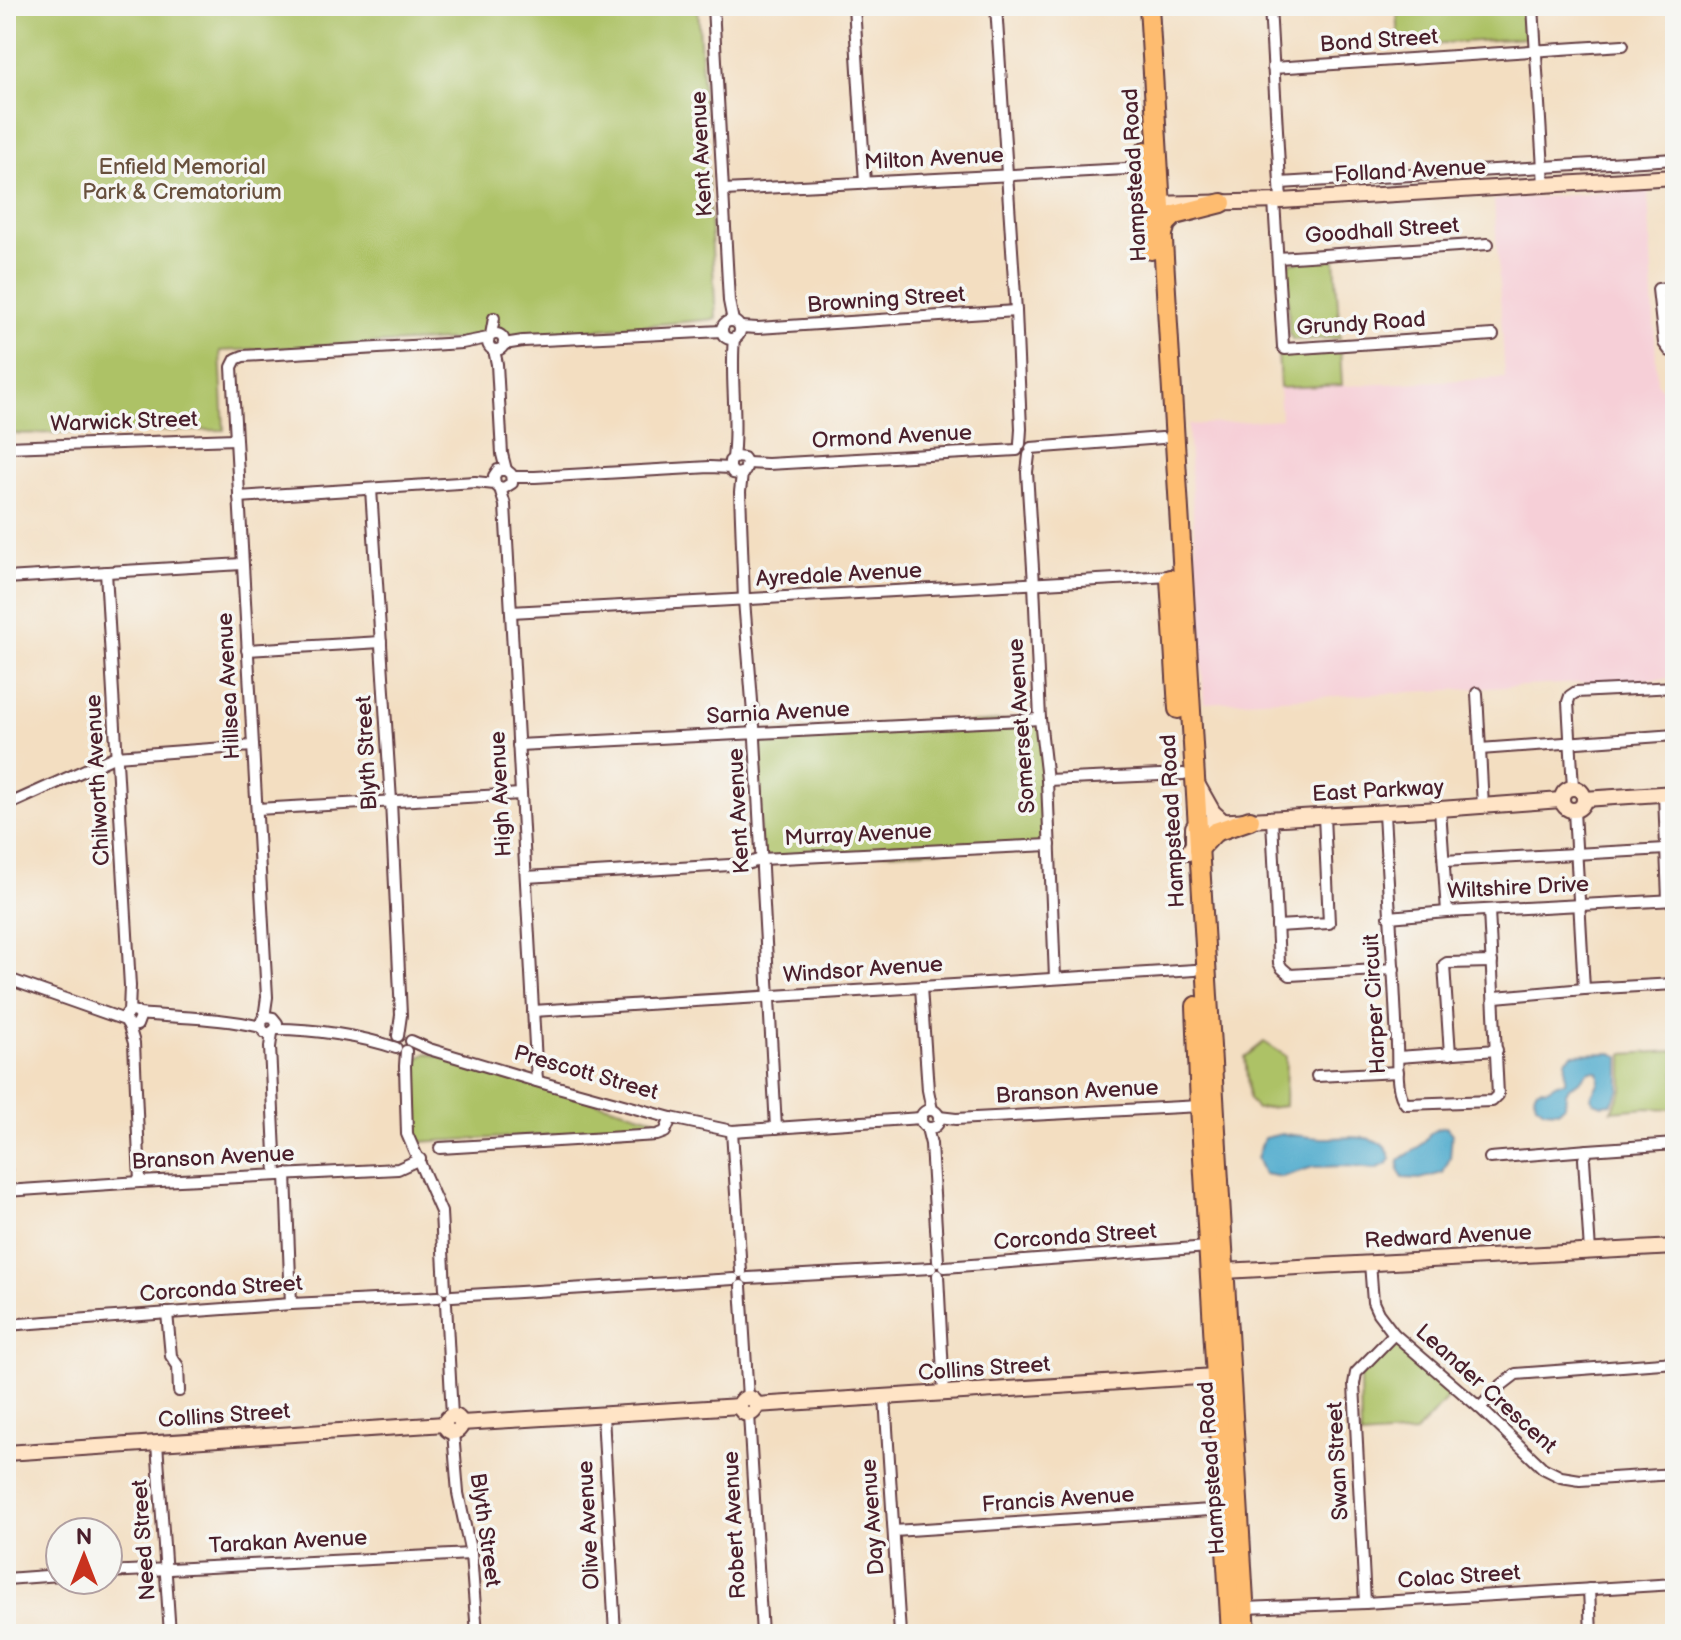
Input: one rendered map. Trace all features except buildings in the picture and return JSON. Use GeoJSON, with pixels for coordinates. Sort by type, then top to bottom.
{"type":"FeatureCollection","features":[{"type":"Feature","properties":{"kind":"highway","name":"Hampstead Road"},"geometry":{"type":"LineString","coordinates":[[1136,6],[1146,168],[1163,234],[1168,437]]}},
{"type":"Feature","properties":{"kind":"highway","name":"Hampstead Road"},"geometry":{"type":"LineString","coordinates":[[1149,6],[1155,205],[1237,1608],[1231,1634]]}},
{"type":"Feature","properties":{"kind":"highway"},"geometry":{"type":"LineString","coordinates":[[1163,234],[1166,224],[1175,215],[1222,203]]}},
{"type":"Feature","properties":{"kind":"highway","name":"Hampstead Road"},"geometry":{"type":"LineString","coordinates":[[1190,775],[1197,823],[1193,851],[1195,970],[1208,1106]]}},
{"type":"Feature","properties":{"kind":"highway"},"geometry":{"type":"LineString","coordinates":[[1193,851],[1215,832],[1250,820]]}},
{"type":"Feature","properties":{"kind":"highway","name":"Hampstead Road"},"geometry":{"type":"LineString","coordinates":[[1237,1608],[1246,1634]]}},
{"type":"Feature","properties":{"kind":"street","name":"Kent Avenue"},"geometry":{"type":"LineString","coordinates":[[713,6],[776,1128]]}},
{"type":"Feature","properties":{"kind":"street"},"geometry":{"type":"LineString","coordinates":[[854,6],[865,183]]}},
{"type":"Feature","properties":{"kind":"street","name":"Somerset Avenue"},"geometry":{"type":"LineString","coordinates":[[996,6],[1040,719],[1047,780],[1055,978]]}},
{"type":"Feature","properties":{"kind":"street","name":"Grundy Road"},"geometry":{"type":"LineString","coordinates":[[1270,6],[1280,183],[1277,201],[1278,258],[1283,347],[1493,335]]}},
{"type":"Feature","properties":{"kind":"street"},"geometry":{"type":"LineString","coordinates":[[1533,6],[1544,185]]}},
{"type":"Feature","properties":{"kind":"street","name":"Bond Street"},"geometry":{"type":"LineString","coordinates":[[1273,68],[1623,45]]}},
{"type":"Feature","properties":{"kind":"street","name":"Folland Avenue"},"geometry":{"type":"LineString","coordinates":[[1280,183],[1675,159]]}},
{"type":"Feature","properties":{"kind":"street","name":"Milton Avenue"},"geometry":{"type":"LineString","coordinates":[[724,190],[1146,168]]}},
{"type":"Feature","properties":{"kind":"street","name":"Folland Avenue"},"geometry":{"type":"LineString","coordinates":[[1155,205],[1277,201],[1675,177]]}},
{"type":"Feature","properties":{"kind":"street","name":"Goodhall Street"},"geometry":{"type":"LineString","coordinates":[[1278,258],[1488,244]]}},
{"type":"Feature","properties":{"kind":"street"},"geometry":{"type":"LineString","coordinates":[[1675,287],[1658,289],[1664,343],[1675,352]]}},
{"type":"Feature","properties":{"kind":"street","name":"Browning Street"},"geometry":{"type":"LineString","coordinates":[[232,374],[236,359],[243,356],[731,330],[1016,311]]}},
{"type":"Feature","properties":{"kind":"street","name":"High Avenue"},"geometry":{"type":"LineString","coordinates":[[496,342],[537,1081]]}},
{"type":"Feature","properties":{"kind":"street","name":"Hillsea Avenue"},"geometry":{"type":"LineString","coordinates":[[232,374],[270,1047],[291,1304]]}},
{"type":"Feature","properties":{"kind":"street","name":"Ormond Avenue"},"geometry":{"type":"LineString","coordinates":[[239,497],[1024,449],[1168,437]]}},
{"type":"Feature","properties":{"kind":"street","name":"Warwick Street"},"geometry":{"type":"LineString","coordinates":[[9,446],[235,439]]}},
{"type":"Feature","properties":{"kind":"street","name":"Blyth Street"},"geometry":{"type":"LineString","coordinates":[[371,489],[391,801],[407,1134],[441,1212],[458,1493],[471,1554],[477,1634]]}},
{"type":"Feature","properties":{"kind":"street"},"geometry":{"type":"LineString","coordinates":[[6,578],[242,564]]}},
{"type":"Feature","properties":{"kind":"street","name":"Chilworth Avenue"},"geometry":{"type":"LineString","coordinates":[[106,572],[140,1182]]}},
{"type":"Feature","properties":{"kind":"street","name":"Ayredale Avenue"},"geometry":{"type":"LineString","coordinates":[[511,612],[1176,575]]}},
{"type":"Feature","properties":{"kind":"street"},"geometry":{"type":"LineString","coordinates":[[247,650],[381,642]]}},
{"type":"Feature","properties":{"kind":"street"},"geometry":{"type":"LineString","coordinates":[[1573,788],[1570,696],[1576,692],[1675,687]]}},
{"type":"Feature","properties":{"kind":"street"},"geometry":{"type":"LineString","coordinates":[[1477,693],[1483,806]]}},
{"type":"Feature","properties":{"kind":"street","name":"Sarnia Avenue"},"geometry":{"type":"LineString","coordinates":[[518,745],[1040,719]]}},
{"type":"Feature","properties":{"kind":"street"},"geometry":{"type":"LineString","coordinates":[[1480,749],[1675,735]]}},
{"type":"Feature","properties":{"kind":"street"},"geometry":{"type":"LineString","coordinates":[[6,803],[116,756],[252,746]]}},
{"type":"Feature","properties":{"kind":"street"},"geometry":{"type":"LineString","coordinates":[[1047,780],[1190,775],[1213,812],[1224,822]]}},
{"type":"Feature","properties":{"kind":"street"},"geometry":{"type":"LineString","coordinates":[[1573,788],[1582,792],[1584,799],[1580,808],[1574,811],[1564,807],[1561,800],[1563,793],[1573,788]]}},
{"type":"Feature","properties":{"kind":"street"},"geometry":{"type":"LineString","coordinates":[[257,809],[521,794]]}},
{"type":"Feature","properties":{"kind":"street"},"geometry":{"type":"LineString","coordinates":[[1584,799],[1670,794],[1666,849],[1672,900]]}},
{"type":"Feature","properties":{"kind":"street","name":"East Parkway"},"geometry":{"type":"LineString","coordinates":[[1197,823],[1561,800]]}},
{"type":"Feature","properties":{"kind":"street"},"geometry":{"type":"LineString","coordinates":[[1440,809],[1447,912]]}},
{"type":"Feature","properties":{"kind":"street"},"geometry":{"type":"LineString","coordinates":[[1574,811],[1584,989]]}},
{"type":"Feature","properties":{"kind":"street","name":"Harper Circuit"},"geometry":{"type":"LineString","coordinates":[[1384,813],[1398,1072],[1400,1096],[1406,1104],[1492,1101],[1498,1095],[1489,910]]}},
{"type":"Feature","properties":{"kind":"street"},"geometry":{"type":"LineString","coordinates":[[1277,926],[1329,923],[1324,816]]}},
{"type":"Feature","properties":{"kind":"street"},"geometry":{"type":"LineString","coordinates":[[1272,819],[1279,963],[1282,968],[1290,975],[1394,969]]}},
{"type":"Feature","properties":{"kind":"street","name":"Murray Avenue"},"geometry":{"type":"LineString","coordinates":[[526,877],[747,864],[761,859],[1050,845]]}},
{"type":"Feature","properties":{"kind":"street"},"geometry":{"type":"LineString","coordinates":[[1444,861],[1666,849]]}},
{"type":"Feature","properties":{"kind":"street","name":"Wiltshire Drive"},"geometry":{"type":"LineString","coordinates":[[1389,917],[1672,900]]}},
{"type":"Feature","properties":{"kind":"street"},"geometry":{"type":"LineString","coordinates":[[1450,1054],[1444,965],[1492,962]]}},
{"type":"Feature","properties":{"kind":"street","name":"Windsor Avenue"},"geometry":{"type":"LineString","coordinates":[[533,1011],[1195,970]]}},
{"type":"Feature","properties":{"kind":"street","name":"Prescott Street"},"geometry":{"type":"LineString","coordinates":[[6,981],[14,981],[104,1014],[132,1018],[199,1017],[429,1049],[671,1118],[732,1131]]}},
{"type":"Feature","properties":{"kind":"street"},"geometry":{"type":"LineString","coordinates":[[1495,997],[1675,984]]}},
{"type":"Feature","properties":{"kind":"street"},"geometry":{"type":"LineString","coordinates":[[921,987],[944,1393]]}},
{"type":"Feature","properties":{"kind":"street"},"geometry":{"type":"LineString","coordinates":[[1398,1057],[1497,1050]]}},
{"type":"Feature","properties":{"kind":"street"},"geometry":{"type":"LineString","coordinates":[[1317,1076],[1398,1072]]}},
{"type":"Feature","properties":{"kind":"street","name":"Branson Avenue"},"geometry":{"type":"LineString","coordinates":[[732,1131],[1208,1106]]}},
{"type":"Feature","properties":{"kind":"street"},"geometry":{"type":"LineString","coordinates":[[440,1148],[657,1135],[665,1132],[671,1118]]}},
{"type":"Feature","properties":{"kind":"street","name":"Robert Avenue"},"geometry":{"type":"LineString","coordinates":[[732,1131],[762,1634]]}},
{"type":"Feature","properties":{"kind":"street"},"geometry":{"type":"LineString","coordinates":[[1490,1158],[1675,1144]]}},
{"type":"Feature","properties":{"kind":"street"},"geometry":{"type":"LineString","coordinates":[[1588,1150],[1584,1159],[1590,1252]]}},
{"type":"Feature","properties":{"kind":"street","name":"Branson Avenue"},"geometry":{"type":"LineString","coordinates":[[7,1191],[398,1169],[420,1159]]}},
{"type":"Feature","properties":{"kind":"street"},"geometry":{"type":"LineString","coordinates":[[6,1167],[7,1191]]}},
{"type":"Feature","properties":{"kind":"street","name":"Corconda Street"},"geometry":{"type":"LineString","coordinates":[[6,1325],[291,1304],[938,1268],[1215,1247]]}},
{"type":"Feature","properties":{"kind":"street","name":"Redward Avenue"},"geometry":{"type":"LineString","coordinates":[[1217,1272],[1675,1247]]}},
{"type":"Feature","properties":{"kind":"street","name":"Leander Crescent"},"geometry":{"type":"LineString","coordinates":[[1370,1263],[1373,1302],[1394,1334],[1480,1408],[1543,1468],[1561,1477],[1580,1480],[1675,1474]]}},
{"type":"Feature","properties":{"kind":"street"},"geometry":{"type":"LineString","coordinates":[[167,1313],[171,1356],[178,1366],[179,1391]]}},
{"type":"Feature","properties":{"kind":"street","name":"Swan Street"},"geometry":{"type":"LineString","coordinates":[[1365,1603],[1354,1384],[1356,1373],[1394,1334]]}},
{"type":"Feature","properties":{"kind":"street"},"geometry":{"type":"LineString","coordinates":[[1480,1408],[1516,1374],[1675,1362]]}},
{"type":"Feature","properties":{"kind":"street","name":"Collins Street"},"geometry":{"type":"LineString","coordinates":[[6,1453],[1223,1376]]}},
{"type":"Feature","properties":{"kind":"street","name":"Day Avenue"},"geometry":{"type":"LineString","coordinates":[[885,1397],[900,1634]]}},
{"type":"Feature","properties":{"kind":"street","name":"Olive Avenue"},"geometry":{"type":"LineString","coordinates":[[603,1415],[615,1634]]}},
{"type":"Feature","properties":{"kind":"street","name":"Need Street"},"geometry":{"type":"LineString","coordinates":[[157,1443],[170,1634]]}},
{"type":"Feature","properties":{"kind":"street","name":"Francis Avenue"},"geometry":{"type":"LineString","coordinates":[[894,1531],[1232,1509]]}},
{"type":"Feature","properties":{"kind":"street","name":"Tarakan Avenue"},"geometry":{"type":"LineString","coordinates":[[124,1571],[471,1554]]}},
{"type":"Feature","properties":{"kind":"street"},"geometry":{"type":"LineString","coordinates":[[6,1579],[44,1576]]}},
{"type":"Feature","properties":{"kind":"street","name":"Colac Street"},"geometry":{"type":"LineString","coordinates":[[1237,1608],[1675,1584]]}},
{"type":"Feature","properties":{"kind":"street"},"geometry":{"type":"LineString","coordinates":[[1589,1589],[1591,1634]]}},
{"type":"Feature","properties":{"kind":"shaded area"},"geometry":{"type":"Polygon","coordinates":[[[1648,190],[1657,382],[1675,409],[1675,678],[1204,703],[1188,425],[1281,419],[1279,389],[1505,378],[1494,200],[1648,190]]]}},
{"type":"Feature","properties":{"kind":"green space","name":"Enfield Memorial Park & Crematorium"},"geometry":{"type":"Polygon","coordinates":[[[6,6],[698,6],[716,319],[514,337],[492,331],[471,339],[220,351],[224,430],[6,434],[6,6]]]}},
{"type":"Feature","properties":{"kind":"green space"},"geometry":{"type":"Polygon","coordinates":[[[1397,6],[1524,6],[1526,38],[1399,46],[1397,6]]]}},
{"type":"Feature","properties":{"kind":"green space"},"geometry":{"type":"Polygon","coordinates":[[[1335,259],[1340,338],[1293,340],[1289,333],[1287,266],[1293,262],[1335,259]]]}},
{"type":"Feature","properties":{"kind":"green space"},"geometry":{"type":"Polygon","coordinates":[[[1340,348],[1342,385],[1280,388],[1278,351],[1340,348]]]}},
{"type":"Feature","properties":{"kind":"green space"},"geometry":{"type":"Polygon","coordinates":[[[1040,719],[1050,845],[761,859],[755,734],[1040,719]]]}},
{"type":"Feature","properties":{"kind":"green space"},"geometry":{"type":"Polygon","coordinates":[[[1264,1042],[1286,1056],[1285,1106],[1257,1109],[1249,1099],[1245,1057],[1264,1042]]]}},
{"type":"Feature","properties":{"kind":"green space"},"geometry":{"type":"Polygon","coordinates":[[[1675,1051],[1675,1109],[1611,1111],[1623,1089],[1623,1054],[1675,1051]]]}},
{"type":"Feature","properties":{"kind":"green space"},"geometry":{"type":"Polygon","coordinates":[[[427,1053],[655,1119],[659,1123],[657,1128],[651,1130],[417,1142],[410,1064],[427,1053]]]}},
{"type":"Feature","properties":{"kind":"green space"},"geometry":{"type":"Polygon","coordinates":[[[1394,1342],[1450,1395],[1416,1433],[1361,1437],[1360,1377],[1394,1342]]]}},
{"type":"Feature","properties":{"kind":"water"},"geometry":{"type":"Polygon","coordinates":[[[1612,1053],[1620,1057],[1620,1089],[1611,1104],[1594,1102],[1591,1097],[1599,1080],[1598,1072],[1591,1071],[1569,1087],[1565,1105],[1558,1111],[1544,1110],[1536,1104],[1536,1090],[1565,1082],[1566,1060],[1572,1054],[1612,1053]]]}},
{"type":"Feature","properties":{"kind":"water"},"geometry":{"type":"Polygon","coordinates":[[[1446,1127],[1452,1134],[1450,1158],[1443,1173],[1420,1179],[1403,1178],[1398,1170],[1399,1161],[1420,1147],[1431,1133],[1446,1127]]]}},
{"type":"Feature","properties":{"kind":"water"},"geometry":{"type":"Polygon","coordinates":[[[1282,1134],[1371,1139],[1387,1150],[1391,1159],[1375,1169],[1313,1167],[1282,1177],[1264,1174],[1257,1158],[1264,1138],[1282,1134]]]}}]}
